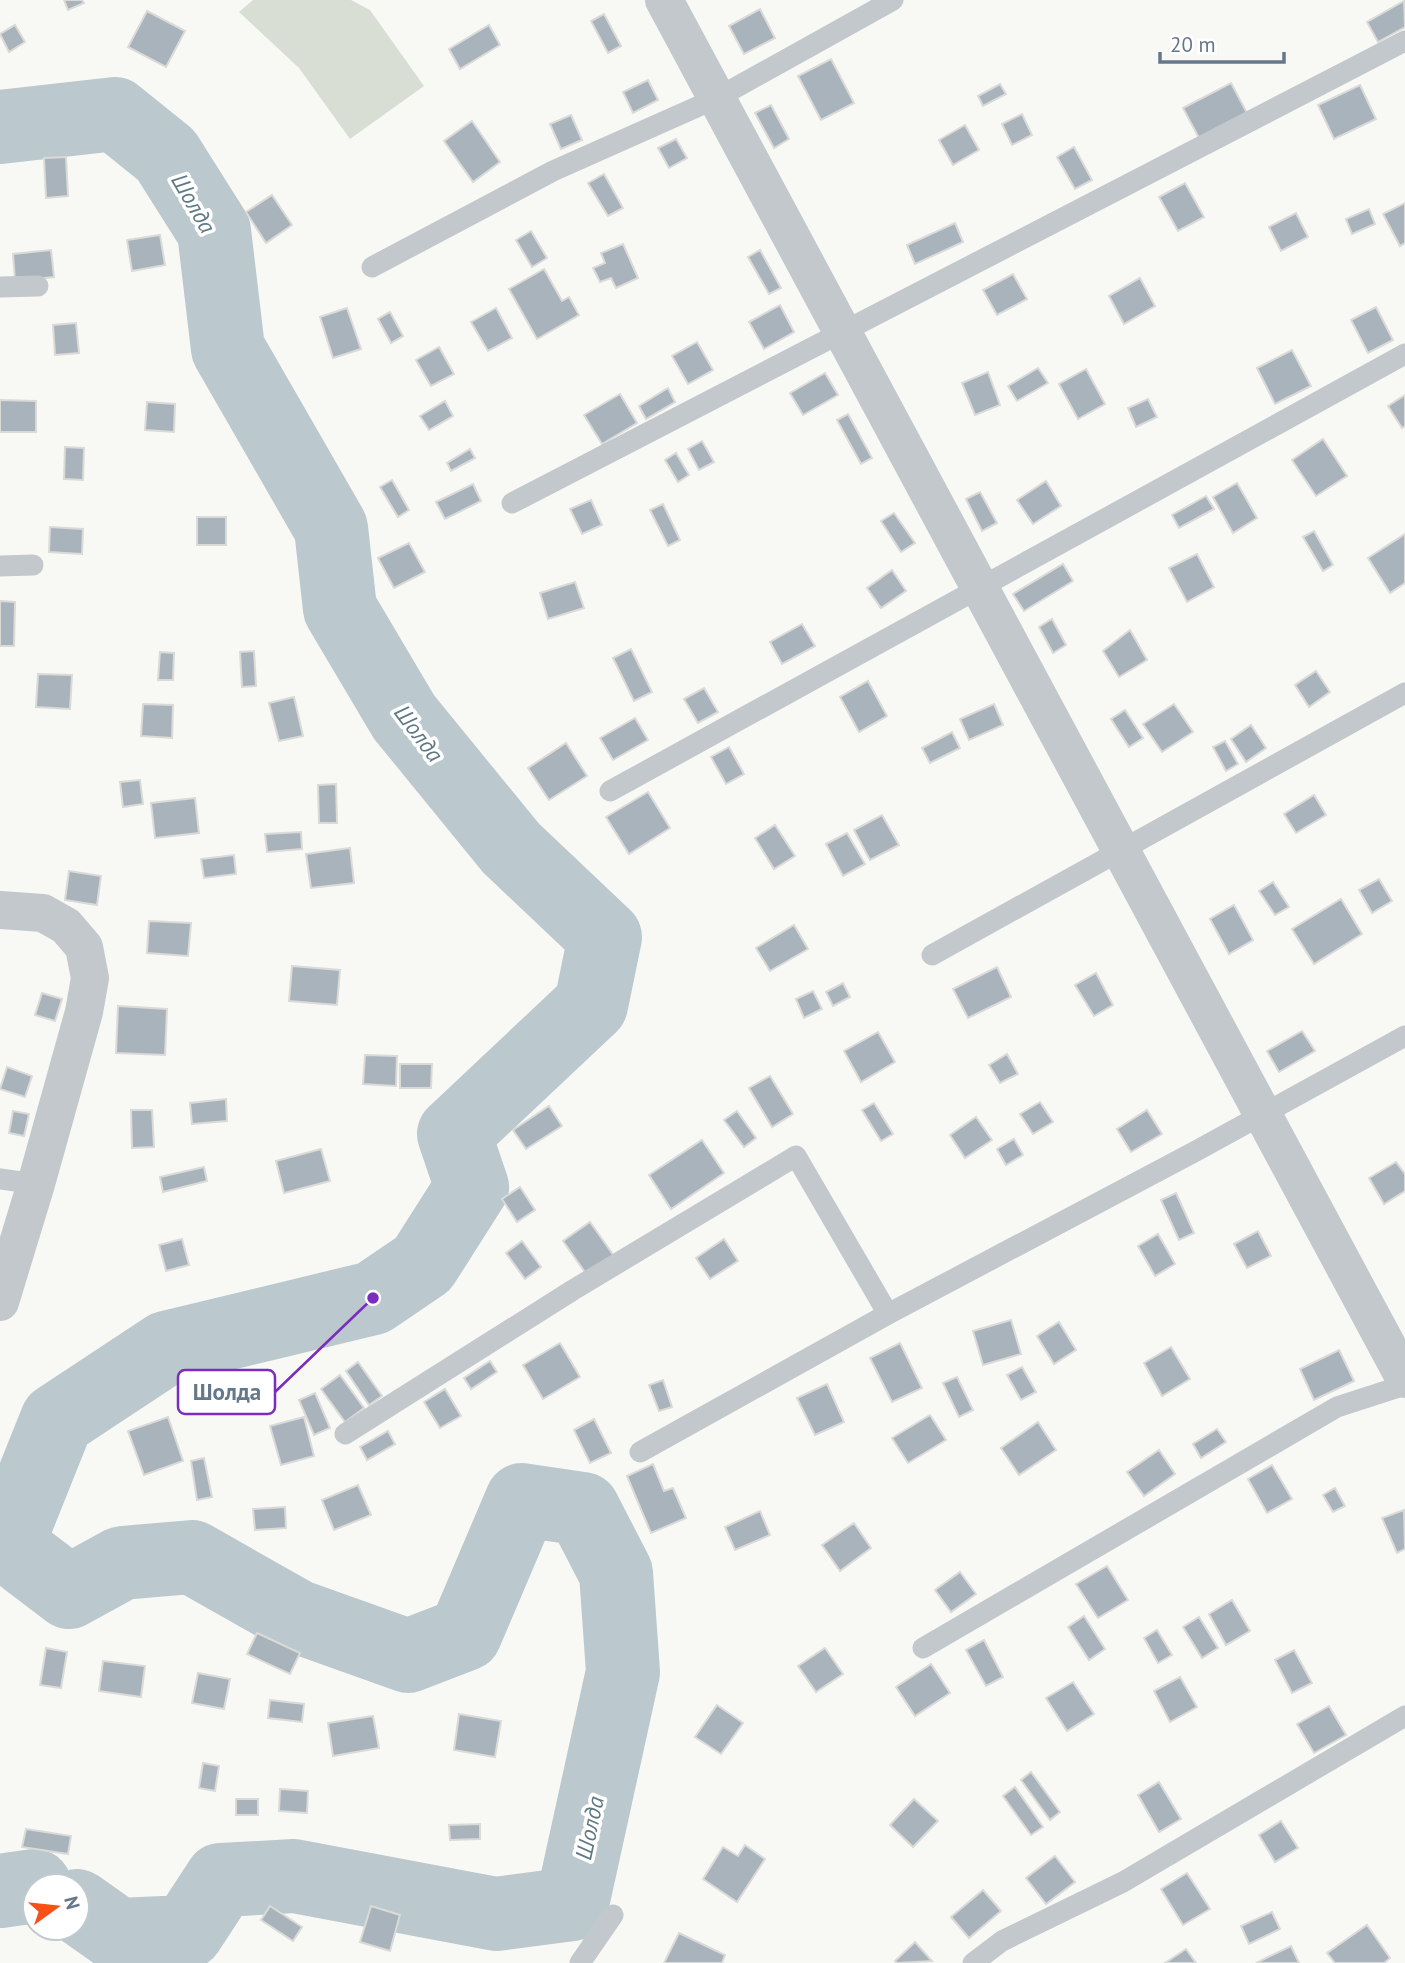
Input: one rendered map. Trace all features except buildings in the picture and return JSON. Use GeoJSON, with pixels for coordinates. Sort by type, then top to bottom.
{"type":"FeatureCollection","features":[{"type":"Feature","properties":{"kind":"street"},"geometry":{"type":"LineString","coordinates":[[664,0],[1405,1379]]}},
{"type":"Feature","properties":{"kind":"street"},"geometry":{"type":"LineString","coordinates":[[0,910],[43,913],[66,926],[84,947],[90,978],[85,1012],[18,1182],[0,1302]]}},
{"type":"Feature","properties":{"kind":"lane"},"geometry":{"type":"LineString","coordinates":[[372,267],[553,171],[717,98],[893,0]]}},
{"type":"Feature","properties":{"kind":"lane"},"geometry":{"type":"LineString","coordinates":[[512,503],[1405,41]]}},
{"type":"Feature","properties":{"kind":"lane"},"geometry":{"type":"LineString","coordinates":[[0,287],[38,286]]}},
{"type":"Feature","properties":{"kind":"lane"},"geometry":{"type":"LineString","coordinates":[[610,791],[1405,354]]}},
{"type":"Feature","properties":{"kind":"lane"},"geometry":{"type":"LineString","coordinates":[[0,566],[33,565]]}},
{"type":"Feature","properties":{"kind":"lane"},"geometry":{"type":"LineString","coordinates":[[932,955],[1405,693]]}},
{"type":"Feature","properties":{"kind":"lane"},"geometry":{"type":"LineString","coordinates":[[640,1452],[888,1314],[1196,1151],[1262,1112],[1405,1036]]}},
{"type":"Feature","properties":{"kind":"lane"},"geometry":{"type":"LineString","coordinates":[[345,1434],[573,1290],[796,1156],[888,1314]]}},
{"type":"Feature","properties":{"kind":"lane"},"geometry":{"type":"LineString","coordinates":[[923,1648],[1337,1408],[1405,1385]]}},
{"type":"Feature","properties":{"kind":"lane"},"geometry":{"type":"LineString","coordinates":[[973,1963],[1002,1941],[1124,1882],[1405,1716]]}},
{"type":"Feature","properties":{"kind":"lane"},"geometry":{"type":"LineString","coordinates":[[580,1963],[613,1915]]}},
{"type":"Feature","properties":{"kind":"shaded area"},"geometry":{"type":"Polygon","coordinates":[[[253,0],[351,0],[370,10],[424,86],[350,139],[299,68],[239,12],[253,0]]]}},
{"type":"Feature","properties":{"kind":"waterway","name":"Шолда"},"geometry":{"type":"LineString","coordinates":[[0,127],[115,114],[166,155],[214,231],[228,349],[331,528],[340,609],[404,717],[511,848],[605,937],[591,1005],[454,1134],[472,1187],[423,1264],[373,1298],[166,1348],[57,1420],[7,1545],[69,1592],[122,1563],[192,1557],[296,1616],[408,1656],[465,1634],[522,1500],[583,1509],[616,1573],[623,1672],[572,1904],[496,1914],[294,1876],[221,1880],[187,1932],[118,1935],[91,1916]]}},
{"type":"Feature","properties":{"kind":"waterway","name":"Шолда"},"geometry":{"type":"LineString","coordinates":[[0,1891],[21,1888]]}},
{"type":"Feature","properties":{"kind":"place","name":"Шолда"},"geometry":{"type":"Point","coordinates":[373,1298]}}]}
